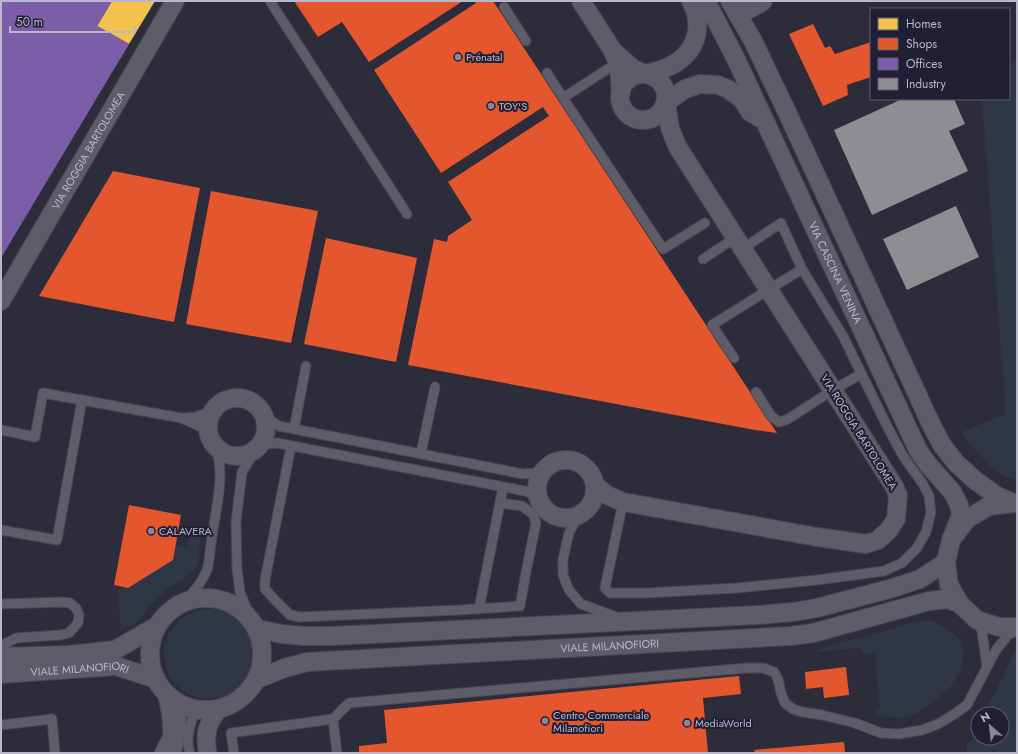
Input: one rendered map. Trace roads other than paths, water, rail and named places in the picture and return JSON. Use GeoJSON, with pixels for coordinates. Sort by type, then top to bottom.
{"type":"FeatureCollection","features":[{"type":"Feature","properties":{"kind":"street","name":"VIA ROGGIA BARTOLOMEA"},"geometry":{"type":"LineString","coordinates":[[1,301],[175,1]]}},
{"type":"Feature","properties":{"kind":"street"},"geometry":{"type":"LineString","coordinates":[[581,1],[616,59],[621,101],[624,109],[630,116],[638,119],[645,120],[658,114],[663,109],[666,102],[664,87],[659,80],[616,59]]}},
{"type":"Feature","properties":{"kind":"street"},"geometry":{"type":"LineString","coordinates":[[621,92],[624,85],[630,79],[637,75],[666,68],[680,61],[691,49],[697,32],[697,16],[690,1]]}},
{"type":"Feature","properties":{"kind":"street","name":"VIA CASCINA VENINA"},"geometry":{"type":"LineString","coordinates":[[706,1],[735,57],[918,450],[927,463],[953,493],[959,505],[961,515],[951,540],[946,562]]}},
{"type":"Feature","properties":{"kind":"street","name":"VIA CASCINA VENINA"},"geometry":{"type":"LineString","coordinates":[[763,1],[759,4],[734,8],[753,41],[786,110],[931,424],[942,445],[956,463],[976,481],[997,496],[1016,503]]}},
{"type":"Feature","properties":{"kind":"street"},"geometry":{"type":"LineString","coordinates":[[666,102],[685,90],[700,84],[718,85],[728,89],[742,99],[750,112],[765,121]]}},
{"type":"Feature","properties":{"kind":"street","name":"VIA ROGGIA BARTOLOMEA"},"geometry":{"type":"LineString","coordinates":[[596,485],[607,495],[623,502],[817,537],[866,544],[878,540],[889,530],[896,519],[898,495],[894,486],[677,146],[670,128],[666,102]]}},
{"type":"Feature","properties":{"kind":"street","name":"VIA ROGGIA BARTOLOMEA"},"geometry":{"type":"LineString","coordinates":[[638,119],[660,132],[677,146]]}},
{"type":"Feature","properties":{"kind":"street"},"geometry":{"type":"LineString","coordinates":[[235,398],[252,402],[263,414],[266,423],[266,432],[263,440],[257,448],[250,453],[240,456],[222,452],[212,439],[208,424],[210,417],[220,404],[227,400],[235,398]]}},
{"type":"Feature","properties":{"kind":"street"},"geometry":{"type":"LineString","coordinates":[[569,460],[579,462],[587,468],[593,476],[596,485],[592,503],[582,513],[569,518],[561,518],[546,510],[538,495],[537,486],[539,478],[550,465],[559,461],[569,460]]}},
{"type":"Feature","properties":{"kind":"street","name":"VIA ROGGIA BARTOLOMEA"},"geometry":{"type":"LineString","coordinates":[[582,513],[606,504],[623,502]]}},
{"type":"Feature","properties":{"kind":"street"},"geometry":{"type":"LineString","coordinates":[[951,540],[967,519],[989,506],[1016,503]]}},
{"type":"Feature","properties":{"kind":"street"},"geometry":{"type":"LineString","coordinates":[[946,562],[949,585],[960,604],[977,620],[999,627],[1017,626]]}},
{"type":"Feature","properties":{"kind":"street","name":"VIALE MILANOFIORI"},"geometry":{"type":"LineString","coordinates":[[166,692],[150,662],[150,643],[157,626],[169,611],[186,600],[200,597],[214,597],[228,601],[240,608],[254,623],[282,634],[304,636],[758,616],[817,608],[893,588],[920,578],[946,562]]}},
{"type":"Feature","properties":{"kind":"street","name":"VIALE MILANOFIORI"},"geometry":{"type":"LineString","coordinates":[[257,679],[285,668],[307,662],[319,661],[791,636],[813,633],[929,601],[948,599],[960,604]]}},
{"type":"Feature","properties":{"kind":"street"},"geometry":{"type":"LineString","coordinates":[[211,709],[238,700],[249,691],[257,679],[262,663],[262,646],[254,623]]}},
{"type":"Feature","properties":{"kind":"street","name":"VIALE MILANOFIORI"},"geometry":{"type":"LineString","coordinates":[[1,658],[69,655],[115,650],[157,626]]}},
{"type":"Feature","properties":{"kind":"street","name":"VIALE MILANOFIORI"},"geometry":{"type":"LineString","coordinates":[[1,674],[116,666],[166,692],[211,709]]}},
{"type":"Feature","properties":{"kind":"lane"},"geometry":{"type":"LineString","coordinates":[[270,1],[407,214]]}},
{"type":"Feature","properties":{"kind":"lane"},"geometry":{"type":"LineString","coordinates":[[504,7],[526,40]]}},
{"type":"Feature","properties":{"kind":"lane"},"geometry":{"type":"LineString","coordinates":[[563,98],[609,68],[616,59]]}},
{"type":"Feature","properties":{"kind":"lane"},"geometry":{"type":"LineString","coordinates":[[547,72],[663,249],[705,223]]}},
{"type":"Feature","properties":{"kind":"lane"},"geometry":{"type":"LineString","coordinates":[[623,502],[605,588],[610,593],[646,593],[737,588],[817,580],[884,571],[902,563],[917,548],[926,532],[931,512],[929,496],[923,484],[903,456],[893,438],[843,336],[802,268],[781,223],[703,259]]}},
{"type":"Feature","properties":{"kind":"lane"},"geometry":{"type":"LineString","coordinates":[[734,358],[712,325],[802,268]]}},
{"type":"Feature","properties":{"kind":"lane"},"geometry":{"type":"LineString","coordinates":[[294,429],[306,366]]}},
{"type":"Feature","properties":{"kind":"lane"},"geometry":{"type":"LineString","coordinates":[[756,392],[772,416],[779,422],[788,419],[861,374]]}},
{"type":"Feature","properties":{"kind":"lane"},"geometry":{"type":"LineString","coordinates":[[421,453],[435,387]]}},
{"type":"Feature","properties":{"kind":"lane"},"geometry":{"type":"LineString","coordinates":[[1,430],[35,437],[43,393],[181,418],[196,418],[214,410]]}},
{"type":"Feature","properties":{"kind":"lane"},"geometry":{"type":"LineString","coordinates":[[1,530],[57,540],[82,400]]}},
{"type":"Feature","properties":{"kind":"lane"},"geometry":{"type":"LineString","coordinates":[[263,414],[279,426],[523,474],[535,473],[550,465]]}},
{"type":"Feature","properties":{"kind":"lane"},"geometry":{"type":"LineString","coordinates":[[181,418],[195,424],[212,439],[218,454],[220,467],[220,487],[207,569],[198,588],[186,600]]}},
{"type":"Feature","properties":{"kind":"lane"},"geometry":{"type":"LineString","coordinates":[[254,623],[240,592],[237,569],[236,522],[242,472],[257,448],[268,444],[278,443],[525,491],[532,494],[541,503]]}},
{"type":"Feature","properties":{"kind":"lane"},"geometry":{"type":"LineString","coordinates":[[291,446],[265,580],[265,589],[290,615],[300,617],[520,606],[536,523],[533,514],[522,506],[500,503]]}},
{"type":"Feature","properties":{"kind":"lane"},"geometry":{"type":"LineString","coordinates":[[479,609],[503,487]]}},
{"type":"Feature","properties":{"kind":"lane"},"geometry":{"type":"LineString","coordinates":[[582,513],[569,533],[563,558],[563,575],[568,590],[581,604],[629,622]]}},
{"type":"Feature","properties":{"kind":"lane"},"geometry":{"type":"LineString","coordinates":[[1,604],[70,603],[76,608],[79,615],[78,623],[69,633],[16,638],[1,646]]}},
{"type":"Feature","properties":{"kind":"lane"},"geometry":{"type":"LineString","coordinates":[[977,620],[982,631],[987,667]]}},
{"type":"Feature","properties":{"kind":"lane"},"geometry":{"type":"LineString","coordinates":[[234,753],[231,733],[333,719],[349,703],[747,668],[763,668],[774,672],[778,679],[785,703],[793,710],[822,714],[855,723],[881,733],[899,734],[922,730],[938,724],[966,705],[996,650],[1008,635],[1017,630]]}},
{"type":"Feature","properties":{"kind":"lane"},"geometry":{"type":"LineString","coordinates":[[159,753],[168,735],[166,692]]}},
{"type":"Feature","properties":{"kind":"lane"},"geometry":{"type":"LineString","coordinates":[[166,692],[173,707],[174,718],[174,735],[168,753]]}},
{"type":"Feature","properties":{"kind":"lane"},"geometry":{"type":"LineString","coordinates":[[166,692],[182,722],[181,735],[176,753]]}},
{"type":"Feature","properties":{"kind":"lane"},"geometry":{"type":"LineString","coordinates":[[189,751],[191,722],[211,709]]}},
{"type":"Feature","properties":{"kind":"lane"},"geometry":{"type":"LineString","coordinates":[[203,753],[203,729],[211,709]]}},
{"type":"Feature","properties":{"kind":"lane"},"geometry":{"type":"LineString","coordinates":[[211,709],[215,722],[211,736],[212,753]]}},
{"type":"Feature","properties":{"kind":"lane"},"geometry":{"type":"LineString","coordinates":[[1,725],[52,719],[55,753]]}},
{"type":"Feature","properties":{"kind":"lane"},"geometry":{"type":"LineString","coordinates":[[333,719],[337,753]]}},
{"type":"Feature","properties":{"kind":"place","name":"Prénatal"},"geometry":{"type":"Point","coordinates":[458,57]}},
{"type":"Feature","properties":{"kind":"place","name":"TOY'S"},"geometry":{"type":"Point","coordinates":[491,106]}},
{"type":"Feature","properties":{"kind":"place","name":"CALAVERA"},"geometry":{"type":"Point","coordinates":[151,531]}},
{"type":"Feature","properties":{"kind":"place","name":"Centro Commerciale Milanofiori"},"geometry":{"type":"Point","coordinates":[545,721]}},
{"type":"Feature","properties":{"kind":"place","name":"MediaWorld"},"geometry":{"type":"Point","coordinates":[687,723]}}]}
